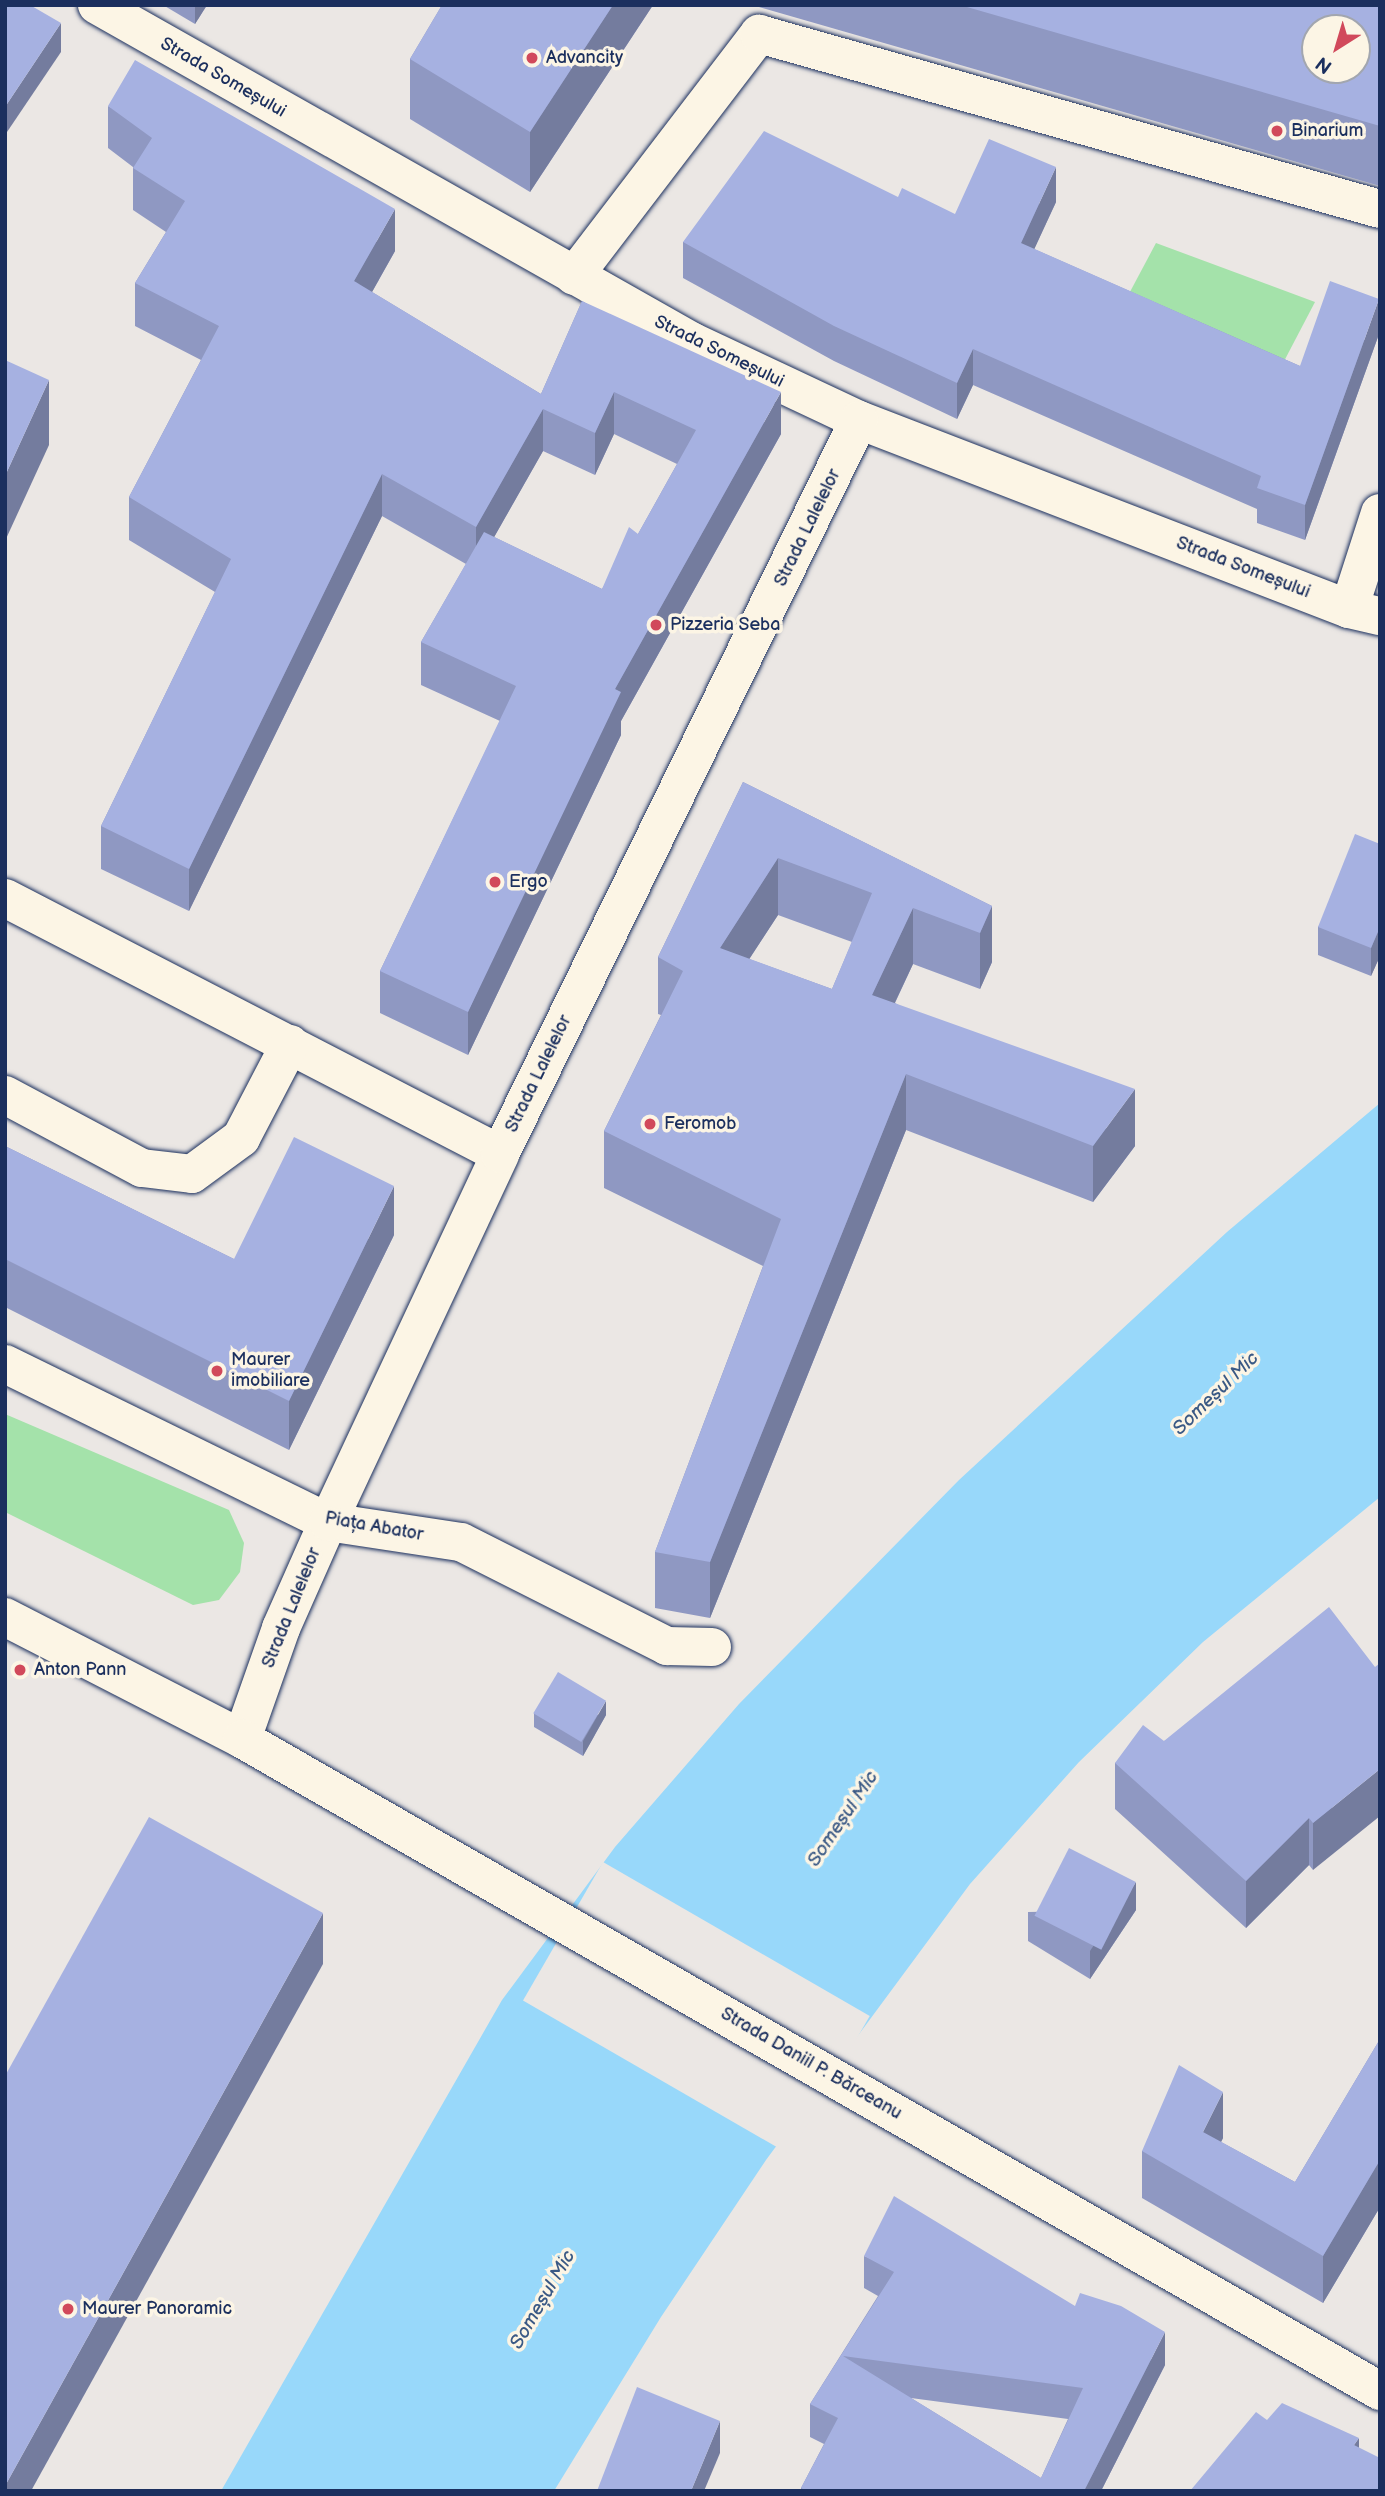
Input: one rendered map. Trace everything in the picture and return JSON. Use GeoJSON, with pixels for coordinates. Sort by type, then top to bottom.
{"type":"FeatureCollection","features":[{"type":"Feature","properties":{"kind":"street","name":"Strada Someșului"},"geometry":{"type":"LineString","coordinates":[[97,5],[693,342],[859,420],[1364,612]]}},
{"type":"Feature","properties":{"kind":"street"},"geometry":{"type":"LineString","coordinates":[[574,276],[759,34],[1380,209]]}},
{"type":"Feature","properties":{"kind":"street","name":"Strada Lalelelor"},"geometry":{"type":"LineString","coordinates":[[242,1738],[281,1629],[328,1522],[500,1154],[859,420]]}},
{"type":"Feature","properties":{"kind":"street"},"geometry":{"type":"LineString","coordinates":[[1364,612],[1380,513]]}},
{"type":"Feature","properties":{"kind":"street"},"geometry":{"type":"LineString","coordinates":[[5,898],[500,1154]]}},
{"type":"Feature","properties":{"kind":"street"},"geometry":{"type":"LineString","coordinates":[[5,1095],[142,1168],[192,1174],[241,1138],[290,1044]]}},
{"type":"Feature","properties":{"kind":"street","name":"Piața Abator"},"geometry":{"type":"LineString","coordinates":[[5,1364],[328,1522],[461,1542],[667,1646],[712,1647]]}},
{"type":"Feature","properties":{"kind":"street"},"geometry":{"type":"LineString","coordinates":[[5,1618],[242,1738]]}},
{"type":"Feature","properties":{"kind":"street","name":"Strada Daniil P. Bărceanu"},"geometry":{"type":"LineString","coordinates":[[242,1738],[1380,2391]]}},
{"type":"Feature","properties":{"kind":"green space"},"geometry":{"type":"Polygon","coordinates":[[[1156,243],[1315,302],[1270,388],[1115,320],[1156,243]]]}},
{"type":"Feature","properties":{"kind":"green space"},"geometry":{"type":"Polygon","coordinates":[[[5,1414],[229,1510],[244,1543],[240,1572],[219,1600],[193,1605],[5,1512],[5,1414]]]}},
{"type":"Feature","properties":{"kind":"water","name":"Someșul Mic"},"geometry":{"type":"Polygon","coordinates":[[[1380,1103],[1380,1497],[1203,1642],[1079,1762],[970,1884],[766,2160],[661,2317],[554,2491],[221,2491],[502,2000],[615,1847],[739,1704],[959,1480],[1227,1232],[1380,1103]]]}},
{"type":"Feature","properties":{"kind":"pier"},"geometry":{"type":"Polygon","coordinates":[[[603,1862],[870,2016],[790,2155],[523,2001],[603,1862]]]}},
{"type":"Feature","properties":{"kind":"building"},"geometry":{"type":"Polygon","coordinates":[[[5,5],[30,5],[61,23],[5,107],[5,5]]]}},
{"type":"Feature","properties":{"kind":"building"},"geometry":{"type":"Polygon","coordinates":[[[442,5],[613,5],[530,132],[410,59],[442,5]]]}},
{"type":"Feature","properties":{"kind":"building"},"geometry":{"type":"Polygon","coordinates":[[[960,5],[1380,5],[1380,126],[960,5]]]}},
{"type":"Feature","properties":{"kind":"building"},"geometry":{"type":"Polygon","coordinates":[[[135,60],[395,209],[354,281],[541,394],[582,301],[781,392],[615,689],[621,692],[468,1012],[380,971],[516,686],[421,642],[484,532],[602,589],[629,527],[638,534],[696,430],[614,392],[595,433],[543,409],[476,527],[382,474],[189,869],[101,826],[231,559],[129,497],[219,326],[135,283],[185,201],[133,168],[152,138],[108,106],[135,60]]]}},
{"type":"Feature","properties":{"kind":"building"},"geometry":{"type":"Polygon","coordinates":[[[764,131],[898,197],[902,188],[955,214],[989,139],[1056,167],[1021,243],[1300,366],[1330,281],[1379,299],[1305,505],[1257,488],[1261,476],[973,349],[957,383],[834,326],[683,242],[764,131]]]}},
{"type":"Feature","properties":{"kind":"building"},"geometry":{"type":"Polygon","coordinates":[[[5,360],[49,380],[5,476],[5,360]]]}},
{"type":"Feature","properties":{"kind":"building"},"geometry":{"type":"Polygon","coordinates":[[[743,782],[992,906],[980,933],[913,908],[872,995],[1135,1089],[1093,1146],[906,1074],[710,1562],[655,1552],[781,1219],[604,1131],[683,971],[658,957],[743,782]],[[778,858],[720,948],[832,989],[872,893],[778,858]]]}},
{"type":"Feature","properties":{"kind":"building"},"geometry":{"type":"Polygon","coordinates":[[[1355,834],[1380,844],[1380,927],[1371,948],[1318,927],[1355,834]]]}},
{"type":"Feature","properties":{"kind":"building"},"geometry":{"type":"Polygon","coordinates":[[[294,1137],[394,1186],[289,1401],[5,1259],[5,1146],[234,1259],[294,1137]]]}},
{"type":"Feature","properties":{"kind":"building"},"geometry":{"type":"Polygon","coordinates":[[[1329,1607],[1375,1667],[1380,1663],[1380,1769],[1313,1823],[1309,1818],[1246,1881],[1115,1763],[1143,1725],[1164,1741],[1329,1607]]]}},
{"type":"Feature","properties":{"kind":"building"},"geometry":{"type":"Polygon","coordinates":[[[558,1672],[606,1701],[581,1742],[533,1713],[558,1672]]]}},
{"type":"Feature","properties":{"kind":"building","name":"Maurer Panoramic"},"geometry":{"type":"Polygon","coordinates":[[[149,1817],[323,1913],[5,2486],[5,2076],[149,1817]]]}},
{"type":"Feature","properties":{"kind":"building"},"geometry":{"type":"Polygon","coordinates":[[[1069,1848],[1136,1882],[1101,1950],[1034,1916],[1069,1848]]]}},
{"type":"Feature","properties":{"kind":"building"},"geometry":{"type":"Polygon","coordinates":[[[1380,2039],[1380,2160],[1323,2256],[1142,2151],[1179,2065],[1223,2092],[1203,2132],[1295,2182],[1380,2039]]]}},
{"type":"Feature","properties":{"kind":"building"},"geometry":{"type":"Polygon","coordinates":[[[894,2196],[1075,2306],[1080,2293],[1121,2306],[1165,2332],[1084,2491],[807,2491],[801,2488],[838,2418],[810,2404],[894,2272],[864,2256],[894,2196]],[[843,2356],[1041,2478],[1083,2388],[843,2356]]]}},
{"type":"Feature","properties":{"kind":"building"},"geometry":{"type":"Polygon","coordinates":[[[637,2387],[720,2421],[691,2491],[597,2491],[637,2387]]]}},
{"type":"Feature","properties":{"kind":"building"},"geometry":{"type":"Polygon","coordinates":[[[1282,2403],[1359,2438],[1354,2445],[1380,2458],[1380,2491],[1190,2491],[1256,2412],[1267,2420],[1282,2403]]]}},
{"type":"Feature","properties":{"kind":"place","name":"Advancity"},"geometry":{"type":"Point","coordinates":[532,58]}},
{"type":"Feature","properties":{"kind":"place","name":"Binarium"},"geometry":{"type":"Point","coordinates":[1277,131]}},
{"type":"Feature","properties":{"kind":"place","name":"Pizzeria Seba"},"geometry":{"type":"Point","coordinates":[656,625]}},
{"type":"Feature","properties":{"kind":"place","name":"Ergo"},"geometry":{"type":"Point","coordinates":[495,882]}},
{"type":"Feature","properties":{"kind":"place","name":"Feromob"},"geometry":{"type":"Point","coordinates":[650,1124]}},
{"type":"Feature","properties":{"kind":"place","name":"Maurer imobiliare"},"geometry":{"type":"Point","coordinates":[217,1371]}},
{"type":"Feature","properties":{"kind":"place","name":"Anton Pann"},"geometry":{"type":"Point","coordinates":[20,1670]}},
{"type":"Feature","properties":{"kind":"place","name":"Maurer Panoramic"},"geometry":{"type":"Point","coordinates":[68,2309]}}]}
